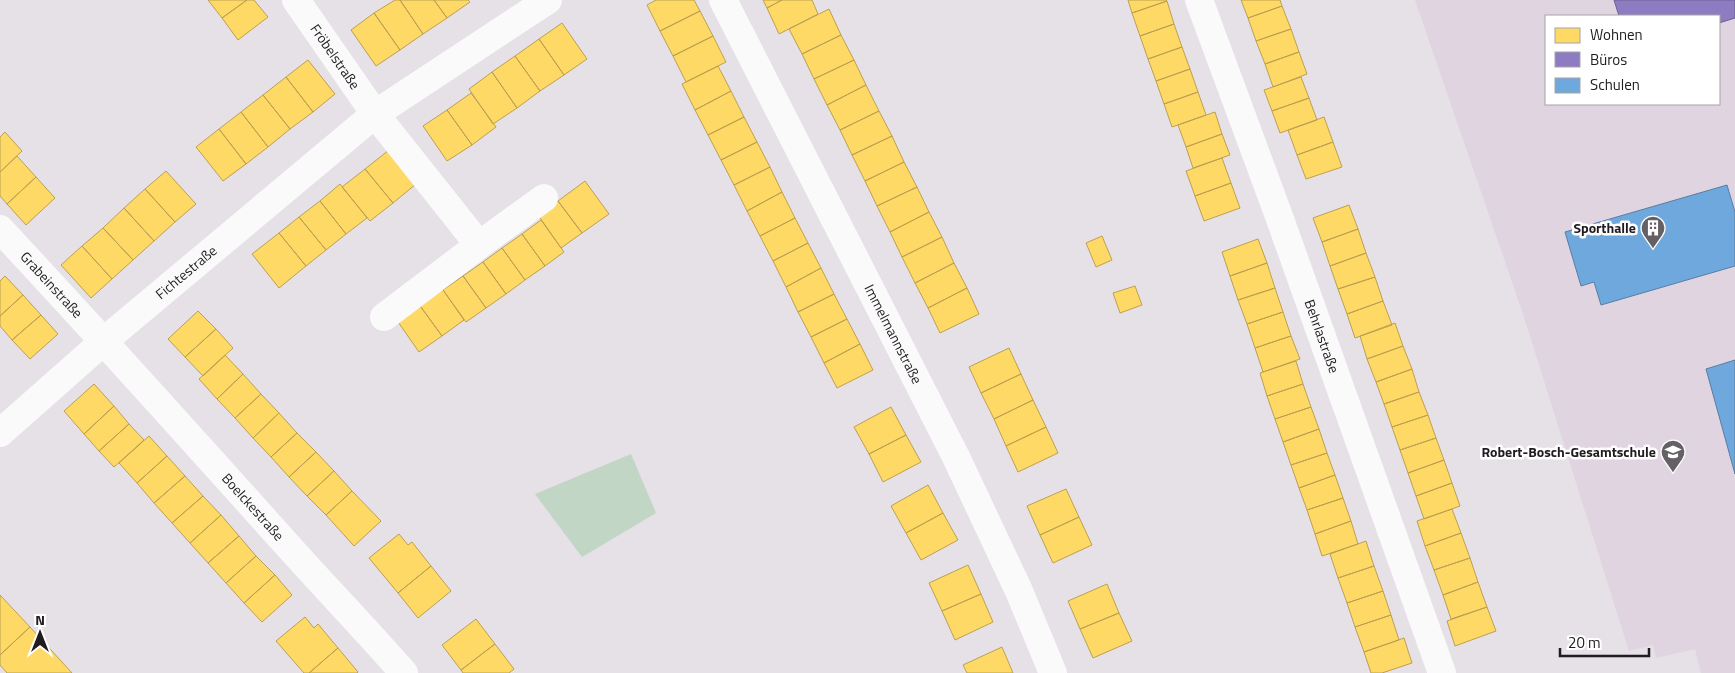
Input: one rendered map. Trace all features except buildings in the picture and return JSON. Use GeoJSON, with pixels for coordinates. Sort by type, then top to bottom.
{"type":"FeatureCollection","features":[{"type":"Feature","properties":{"kind":"street","name":"Fröbelstraße"},"geometry":{"type":"LineString","coordinates":[[296,0],[375,114]]}},
{"type":"Feature","properties":{"kind":"street","name":"Fichtestraße"},"geometry":{"type":"LineString","coordinates":[[0,433],[104,340],[375,114],[548,0]]}},
{"type":"Feature","properties":{"kind":"street","name":"Immelmannstraße"},"geometry":{"type":"LineString","coordinates":[[724,0],[956,457],[1019,591],[1053,673]]}},
{"type":"Feature","properties":{"kind":"street","name":"Behrlastraße"},"geometry":{"type":"LineString","coordinates":[[1199,0],[1280,219],[1442,673]]}},
{"type":"Feature","properties":{"kind":"street"},"geometry":{"type":"LineString","coordinates":[[375,114],[479,245]]}},
{"type":"Feature","properties":{"kind":"street"},"geometry":{"type":"LineString","coordinates":[[384,317],[544,198]]}},
{"type":"Feature","properties":{"kind":"street","name":"Grabeinstraße"},"geometry":{"type":"LineString","coordinates":[[0,229],[104,340]]}},
{"type":"Feature","properties":{"kind":"street","name":"Boelckestraße"},"geometry":{"type":"LineString","coordinates":[[104,340],[404,673]]}},
{"type":"Feature","properties":{"kind":"shaded area","name":"Robert-Bosch-Gesamtschule"},"geometry":{"type":"Polygon","coordinates":[[[1415,0],[1735,0],[1735,673],[1701,673],[1695,649],[1656,658],[1653,645],[1629,651],[1522,311],[1415,0]]]}},
{"type":"Feature","properties":{"kind":"green space"},"geometry":{"type":"Polygon","coordinates":[[[631,454],[656,513],[582,557],[535,494],[631,454]]]}},
{"type":"Feature","properties":{"kind":"place","name":"Sporthalle"},"geometry":{"type":"Point","coordinates":[1653,249]}},
{"type":"Feature","properties":{"kind":"place","name":"Robert-Bosch-Gesamtschule"},"geometry":{"type":"Point","coordinates":[1673,473]}}]}
